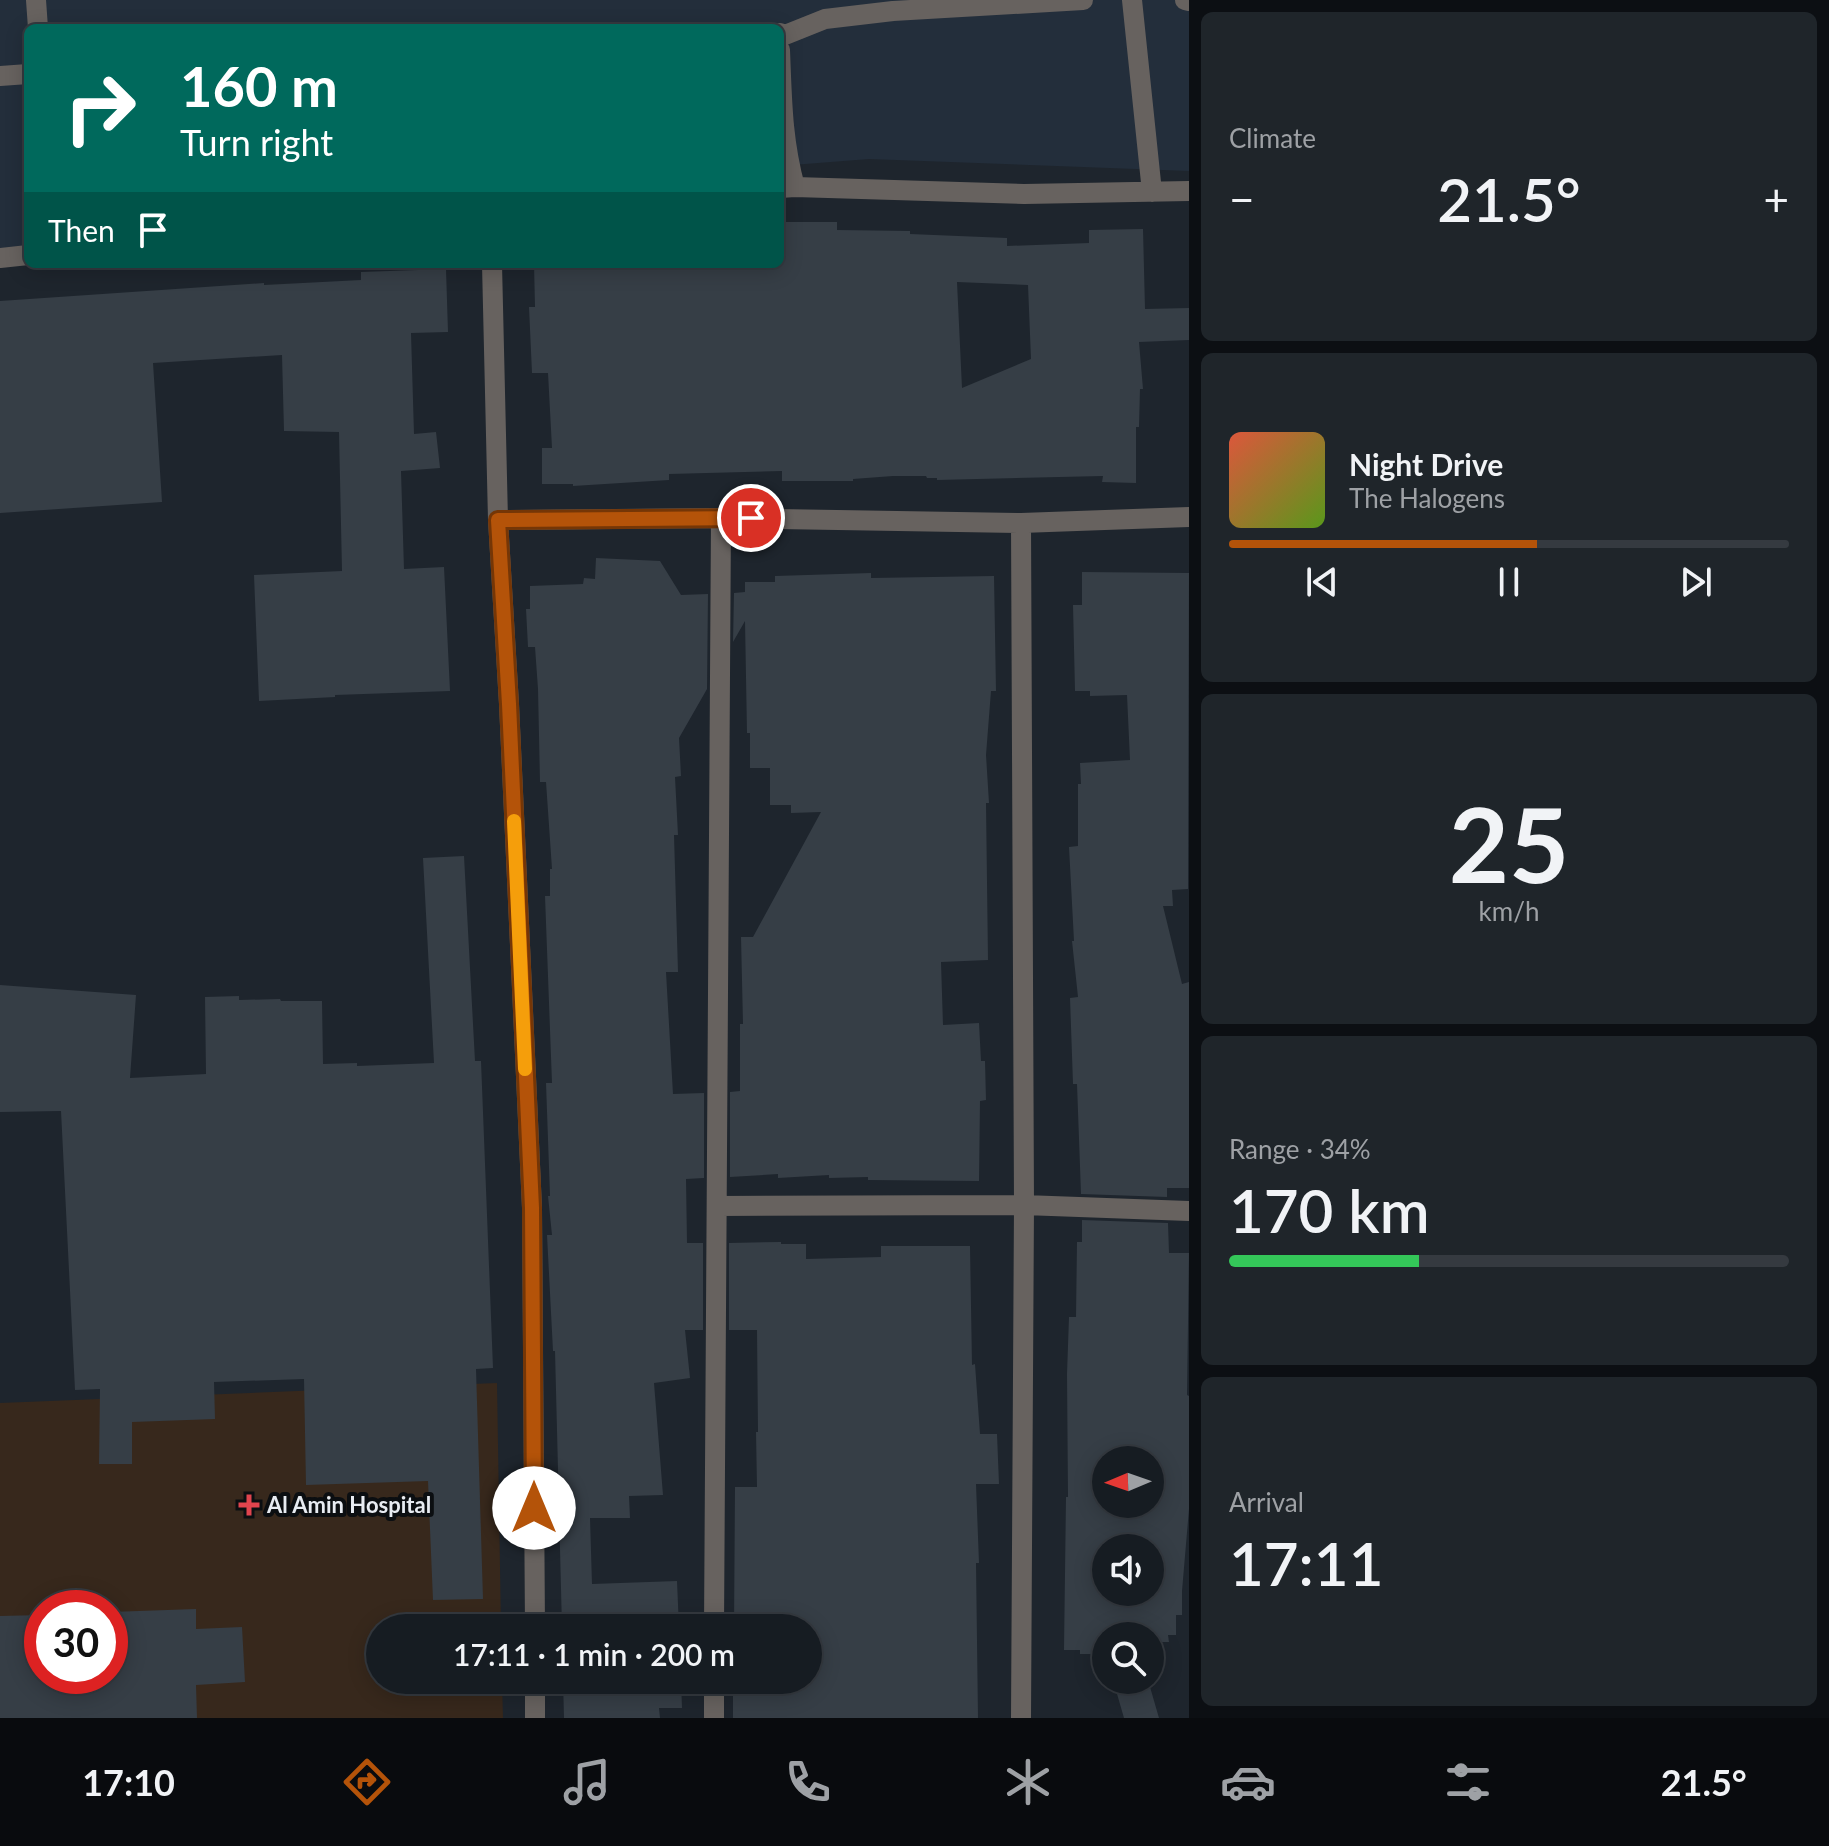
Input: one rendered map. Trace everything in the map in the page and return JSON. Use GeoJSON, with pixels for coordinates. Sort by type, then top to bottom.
{"type":"FeatureCollection","features":[{"type":"Feature","properties":{"kind":"street"},"geometry":{"type":"LineString","coordinates":[[36,0],[38,24]]}},
{"type":"Feature","properties":{"kind":"street"},"geometry":{"type":"LineString","coordinates":[[784,35],[825,19],[893,11],[1083,0]]}},
{"type":"Feature","properties":{"kind":"street"},"geometry":{"type":"LineString","coordinates":[[1132,0],[1152,192]]}},
{"type":"Feature","properties":{"kind":"street"},"geometry":{"type":"LineString","coordinates":[[0,76],[24,74]]}},
{"type":"Feature","properties":{"kind":"street"},"geometry":{"type":"LineString","coordinates":[[784,126],[788,187],[1024,194],[1189,191]]}},
{"type":"Feature","properties":{"kind":"street"},"geometry":{"type":"LineString","coordinates":[[0,258],[24,255]]}},
{"type":"Feature","properties":{"kind":"street"},"geometry":{"type":"LineString","coordinates":[[492,268],[498,520],[532,1208],[535,1614]]}},
{"type":"Feature","properties":{"kind":"street"},"geometry":{"type":"LineString","coordinates":[[498,520],[721,518],[1021,523],[1189,517]]}},
{"type":"Feature","properties":{"kind":"street"},"geometry":{"type":"LineString","coordinates":[[714,1614],[721,518]]}},
{"type":"Feature","properties":{"kind":"street"},"geometry":{"type":"LineString","coordinates":[[1021,523],[1024,1205],[1021,1718]]}},
{"type":"Feature","properties":{"kind":"street"},"geometry":{"type":"LineString","coordinates":[[717,1206],[1024,1205],[1189,1211]]}},
{"type":"Feature","properties":{"kind":"street"},"geometry":{"type":"LineString","coordinates":[[535,1694],[535,1718]]}},
{"type":"Feature","properties":{"kind":"street"},"geometry":{"type":"LineString","coordinates":[[714,1694],[714,1718]]}},
{"type":"Feature","properties":{"kind":"shaded area"},"geometry":{"type":"Polygon","coordinates":[[[0,0],[1189,0],[1189,171],[869,159],[784,166],[784,24],[24,24],[24,246],[0,249],[0,0]]]}},
{"type":"Feature","properties":{"kind":"shaded area","name":"Al Amin Hospital"},"geometry":{"type":"Polygon","coordinates":[[[497,1383],[501,1614],[366,1614],[366,1694],[502,1694],[503,1718],[0,1718],[0,1403],[497,1383]]]}},
{"type":"Feature","properties":{"kind":"building"},"geometry":{"type":"Polygon","coordinates":[[[784,222],[837,222],[837,230],[910,231],[910,234],[1007,238],[1007,246],[1089,243],[1089,230],[1143,229],[1145,309],[1189,308],[1189,340],[1139,342],[1143,389],[1140,389],[1139,427],[1136,427],[1136,483],[1102,482],[1103,476],[937,480],[926,476],[893,476],[853,481],[782,481],[782,471],[669,474],[669,480],[573,486],[542,484],[542,448],[552,448],[548,373],[532,373],[529,307],[535,307],[534,268],[784,268],[784,222]],[[957,282],[962,388],[1031,359],[1028,285],[957,282]]]}},
{"type":"Feature","properties":{"kind":"building"},"geometry":{"type":"Polygon","coordinates":[[[446,269],[448,332],[411,333],[414,434],[436,432],[440,468],[401,471],[404,569],[444,567],[450,691],[259,701],[254,575],[342,571],[339,432],[284,431],[282,355],[153,363],[162,502],[0,513],[0,301],[264,283],[361,280],[361,272],[446,269]]]}},
{"type":"Feature","properties":{"kind":"building"},"geometry":{"type":"Polygon","coordinates":[[[596,558],[660,561],[681,595],[708,594],[707,689],[679,738],[681,776],[675,777],[678,835],[674,835],[678,972],[666,972],[673,1094],[704,1093],[704,1178],[686,1179],[687,1243],[703,1243],[703,1330],[685,1330],[690,1378],[654,1383],[663,1495],[629,1496],[630,1518],[590,1518],[592,1584],[677,1581],[678,1614],[562,1614],[555,1351],[547,1235],[552,1235],[548,1196],[546,1083],[552,1083],[545,896],[550,896],[552,869],[546,782],[540,782],[535,647],[528,647],[526,609],[530,609],[530,586],[583,584],[584,578],[595,579],[596,558]]]}},
{"type":"Feature","properties":{"kind":"building"},"geometry":{"type":"Polygon","coordinates":[[[1082,572],[1189,573],[1188,889],[1172,890],[1173,906],[1163,906],[1182,984],[1189,982],[1189,1188],[1167,1188],[1167,1197],[1081,1194],[1070,998],[1078,997],[1072,941],[1069,847],[1078,846],[1080,763],[1130,760],[1127,695],[1090,696],[1090,691],[1075,691],[1073,605],[1082,605],[1082,572]]]}},
{"type":"Feature","properties":{"kind":"building"},"geometry":{"type":"Polygon","coordinates":[[[871,573],[871,578],[994,576],[996,691],[991,691],[986,755],[989,803],[986,803],[988,960],[941,962],[943,1025],[979,1023],[981,1061],[985,1061],[986,1100],[980,1101],[979,1181],[868,1180],[868,1177],[829,1178],[829,1175],[778,1178],[778,1174],[730,1177],[730,1092],[740,1091],[740,1024],[743,1024],[741,937],[753,937],[821,812],[791,813],[791,805],[770,805],[770,768],[750,768],[745,621],[733,642],[734,593],[745,592],[745,582],[775,582],[775,576],[871,573]]]}},
{"type":"Feature","properties":{"kind":"building"},"geometry":{"type":"Polygon","coordinates":[[[464,856],[475,1061],[481,1061],[493,1368],[476,1369],[483,1599],[433,1600],[428,1481],[306,1485],[304,1379],[214,1382],[215,1419],[132,1422],[132,1464],[99,1464],[100,1389],[75,1390],[61,1111],[0,1112],[0,985],[136,995],[130,1078],[206,1074],[205,997],[322,1001],[323,1064],[434,1063],[423,858],[464,856]]]}},
{"type":"Feature","properties":{"kind":"building"},"geometry":{"type":"Polygon","coordinates":[[[1082,1220],[1168,1223],[1169,1253],[1189,1253],[1189,1509],[1182,1615],[1176,1615],[1176,1635],[1168,1635],[1169,1642],[1164,1642],[1164,1622],[1092,1622],[1092,1654],[1064,1650],[1067,1374],[1069,1317],[1076,1317],[1077,1242],[1082,1242],[1082,1220]]]}},
{"type":"Feature","properties":{"kind":"building"},"geometry":{"type":"Polygon","coordinates":[[[729,1243],[806,1244],[806,1259],[881,1257],[881,1246],[970,1246],[972,1365],[975,1364],[980,1434],[997,1434],[999,1484],[976,1484],[978,1718],[733,1718],[733,1694],[822,1694],[822,1614],[734,1614],[735,1487],[757,1487],[757,1330],[729,1330],[729,1243]]]}},
{"type":"Feature","properties":{"kind":"building"},"geometry":{"type":"Polygon","coordinates":[[[196,1609],[196,1629],[242,1627],[245,1682],[196,1685],[197,1718],[0,1718],[0,1616],[24,1615],[24,1694],[128,1694],[128,1611],[196,1609]]]}},
{"type":"Feature","properties":{"kind":"building"},"geometry":{"type":"Polygon","coordinates":[[[563,1694],[682,1694],[682,1708],[659,1708],[660,1718],[564,1718],[563,1694]]]}},
{"type":"Feature","properties":{"kind":"building"},"geometry":{"type":"Polygon","coordinates":[[[1117,1694],[1152,1694],[1159,1718],[1124,1718],[1117,1694]]]}},
{"type":"Feature","properties":{"kind":"slow traffic"},"geometry":{"type":"LineString","coordinates":[[514,821],[525,1069]]}},
{"type":"Feature","properties":{"kind":"place","name":"Al Amin Hospital"},"geometry":{"type":"Point","coordinates":[249,1505]}},
{"type":"Feature","properties":{"kind":"route"},"geometry":{"type":"LineString","coordinates":[[534,1508],[532,1208],[498,520],[751,518]]}}]}
